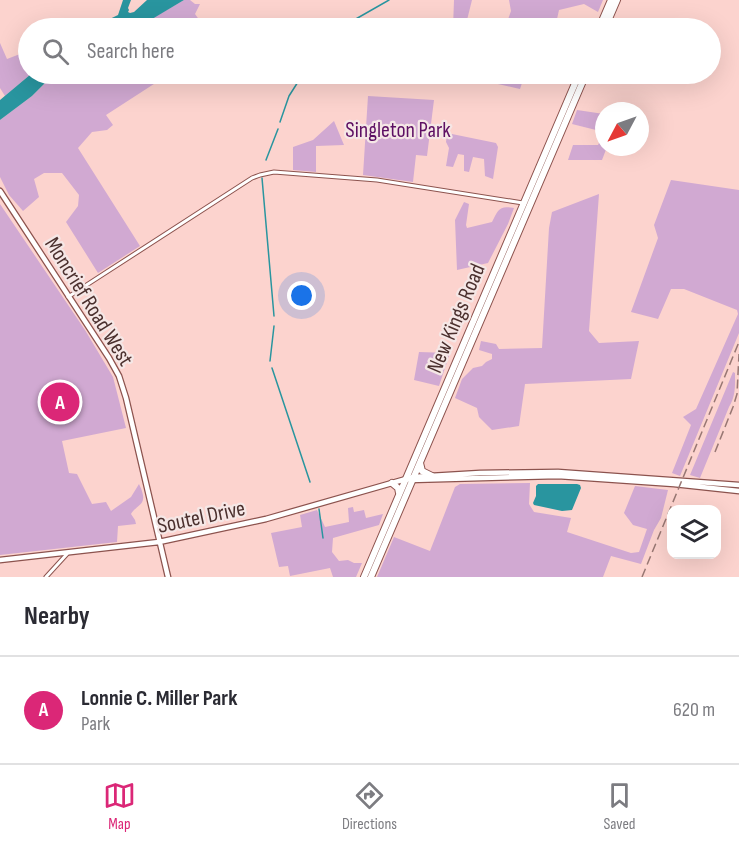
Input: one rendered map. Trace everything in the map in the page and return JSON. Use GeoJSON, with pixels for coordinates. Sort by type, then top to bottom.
{"type":"FeatureCollection","features":[{"type":"Feature","properties":{"kind":"highway"},"geometry":{"type":"LineString","coordinates":[[603,18],[611,0]]}},
{"type":"Feature","properties":{"kind":"highway"},"geometry":{"type":"LineString","coordinates":[[609,18],[617,0]]}},
{"type":"Feature","properties":{"kind":"highway","name":"New Kings Road"},"geometry":{"type":"LineString","coordinates":[[364,577],[399,493],[420,463],[575,84]]}},
{"type":"Feature","properties":{"kind":"highway","name":"New Kings Road"},"geometry":{"type":"LineString","coordinates":[[371,577],[410,479],[527,204],[581,84]]}},
{"type":"Feature","properties":{"kind":"highway"},"geometry":{"type":"LineString","coordinates":[[420,463],[422,471],[432,476]]}},
{"type":"Feature","properties":{"kind":"highway"},"geometry":{"type":"LineString","coordinates":[[392,483],[398,488],[399,493]]}},
{"type":"Feature","properties":{"kind":"main road","name":"Moncrief Road West"},"geometry":{"type":"LineString","coordinates":[[0,191],[109,358],[121,382],[168,577]]}},
{"type":"Feature","properties":{"kind":"main road","name":"Soutel Drive"},"geometry":{"type":"LineString","coordinates":[[0,560],[159,542],[266,519],[392,483],[432,476],[569,472],[739,485]]}},
{"type":"Feature","properties":{"kind":"main road","name":"Soutel Drive"},"geometry":{"type":"LineString","coordinates":[[410,479],[558,476],[739,491]]}},
{"type":"Feature","properties":{"kind":"street"},"geometry":{"type":"LineString","coordinates":[[69,297],[252,178],[266,173],[285,172],[386,181],[527,204]]}},
{"type":"Feature","properties":{"kind":"street"},"geometry":{"type":"LineString","coordinates":[[46,577],[68,553]]}},
{"type":"Feature","properties":{"kind":"green space"},"geometry":{"type":"Polygon","coordinates":[[[184,0],[200,4],[195,14],[198,18],[152,18],[184,0]]]}},
{"type":"Feature","properties":{"kind":"green space"},"geometry":{"type":"Polygon","coordinates":[[[454,0],[472,0],[468,18],[453,18],[454,0]]]}},
{"type":"Feature","properties":{"kind":"green space"},"geometry":{"type":"Polygon","coordinates":[[[509,0],[603,0],[598,12],[584,4],[559,10],[557,18],[509,18],[511,11],[509,0]]]}},
{"type":"Feature","properties":{"kind":"green space"},"geometry":{"type":"Polygon","coordinates":[[[0,43],[7,59],[18,55],[19,84],[5,96],[0,88],[0,43]]]}},
{"type":"Feature","properties":{"kind":"green space"},"geometry":{"type":"Polygon","coordinates":[[[44,84],[154,84],[106,115],[113,125],[107,130],[92,132],[78,148],[140,246],[98,273],[66,222],[78,206],[79,195],[62,173],[44,173],[34,179],[39,197],[23,211],[9,195],[0,177],[0,120],[44,84]]]}},
{"type":"Feature","properties":{"kind":"green space"},"geometry":{"type":"Polygon","coordinates":[[[498,84],[522,84],[520,89],[498,84]]]}},
{"type":"Feature","properties":{"kind":"green space","name":"Singleton Park"},"geometry":{"type":"Polygon","coordinates":[[[368,96],[434,100],[427,156],[416,155],[413,182],[363,175],[368,96]]]}},
{"type":"Feature","properties":{"kind":"green space"},"geometry":{"type":"Polygon","coordinates":[[[577,110],[595,113],[595,130],[572,124],[577,110]]]}},
{"type":"Feature","properties":{"kind":"green space"},"geometry":{"type":"Polygon","coordinates":[[[334,121],[344,145],[316,146],[316,172],[293,170],[293,147],[313,140],[334,121]]]}},
{"type":"Feature","properties":{"kind":"green space"},"geometry":{"type":"Polygon","coordinates":[[[447,133],[496,143],[498,147],[493,179],[485,176],[484,159],[473,157],[469,172],[464,171],[464,155],[458,154],[453,167],[446,166],[449,148],[446,142],[447,133]]]}},
{"type":"Feature","properties":{"kind":"green space"},"geometry":{"type":"Polygon","coordinates":[[[573,145],[595,145],[595,156],[604,156],[602,160],[568,160],[573,145]]]}},
{"type":"Feature","properties":{"kind":"green space"},"geometry":{"type":"Polygon","coordinates":[[[671,180],[739,190],[739,333],[680,476],[672,473],[691,425],[683,417],[696,409],[738,314],[737,310],[684,289],[671,289],[658,319],[631,312],[658,238],[654,225],[671,180]]]}},
{"type":"Feature","properties":{"kind":"green space"},"geometry":{"type":"Polygon","coordinates":[[[599,194],[589,331],[599,343],[639,341],[631,379],[525,384],[519,426],[492,430],[479,417],[477,408],[455,398],[462,379],[473,368],[482,366],[492,359],[492,354],[479,350],[481,341],[496,344],[499,349],[542,348],[549,228],[552,212],[599,194]]]}},
{"type":"Feature","properties":{"kind":"green space"},"geometry":{"type":"Polygon","coordinates":[[[464,202],[469,204],[467,228],[492,222],[502,208],[514,208],[488,263],[457,270],[455,220],[464,202]]]}},
{"type":"Feature","properties":{"kind":"green space"},"geometry":{"type":"Polygon","coordinates":[[[0,204],[85,330],[113,377],[126,428],[62,441],[69,473],[77,474],[92,504],[106,502],[111,511],[131,497],[139,484],[143,501],[131,514],[136,524],[118,526],[117,542],[0,555],[0,204]]]}},
{"type":"Feature","properties":{"kind":"green space"},"geometry":{"type":"Polygon","coordinates":[[[419,352],[450,353],[439,386],[414,380],[419,352]]]}},
{"type":"Feature","properties":{"kind":"green space"},"geometry":{"type":"Polygon","coordinates":[[[733,372],[735,373],[735,390],[733,399],[700,478],[690,475],[733,372]]]}},
{"type":"Feature","properties":{"kind":"green space"},"geometry":{"type":"Polygon","coordinates":[[[530,483],[529,504],[534,512],[571,518],[567,532],[631,553],[639,552],[647,529],[633,525],[624,513],[635,486],[668,490],[661,518],[641,564],[611,556],[603,577],[377,577],[394,537],[430,551],[455,487],[460,484],[530,483]]]}},
{"type":"Feature","properties":{"kind":"green space"},"geometry":{"type":"Polygon","coordinates":[[[353,507],[354,512],[364,510],[366,518],[383,514],[379,525],[333,538],[332,552],[339,561],[362,563],[356,577],[333,577],[330,568],[290,576],[288,566],[279,567],[271,533],[302,527],[300,515],[317,510],[325,527],[349,522],[348,508],[353,507]]]}},
{"type":"Feature","properties":{"kind":"water"},"geometry":{"type":"Polygon","coordinates":[[[123,0],[131,0],[128,8],[130,13],[147,0],[184,0],[154,18],[112,18],[118,15],[123,0]]]}},
{"type":"Feature","properties":{"kind":"water"},"geometry":{"type":"Polygon","coordinates":[[[19,84],[44,84],[0,120],[0,100],[19,84]]]}},
{"type":"Feature","properties":{"kind":"water"},"geometry":{"type":"Polygon","coordinates":[[[538,484],[577,484],[581,488],[572,510],[562,511],[534,505],[538,484]]]}},
{"type":"Feature","properties":{"kind":"waterway"},"geometry":{"type":"LineString","coordinates":[[358,18],[389,0]]}},
{"type":"Feature","properties":{"kind":"waterway"},"geometry":{"type":"LineString","coordinates":[[280,122],[289,96],[297,84]]}},
{"type":"Feature","properties":{"kind":"waterway"},"geometry":{"type":"LineString","coordinates":[[266,160],[278,129]]}},
{"type":"Feature","properties":{"kind":"waterway"},"geometry":{"type":"LineString","coordinates":[[262,178],[274,316]]}},
{"type":"Feature","properties":{"kind":"waterway"},"geometry":{"type":"LineString","coordinates":[[270,361],[274,326]]}},
{"type":"Feature","properties":{"kind":"waterway"},"geometry":{"type":"LineString","coordinates":[[272,368],[310,482]]}},
{"type":"Feature","properties":{"kind":"waterway"},"geometry":{"type":"LineString","coordinates":[[319,509],[323,538]]}},
{"type":"Feature","properties":{"kind":"railway"},"geometry":{"type":"LineString","coordinates":[[642,577],[739,342]]}},
{"type":"Feature","properties":{"kind":"railway"},"geometry":{"type":"LineString","coordinates":[[715,452],[737,394],[739,354]]}},
{"type":"Feature","properties":{"kind":"place","name":"Lonnie C. Miller Park"},"geometry":{"type":"Point","coordinates":[60,402]}}]}
